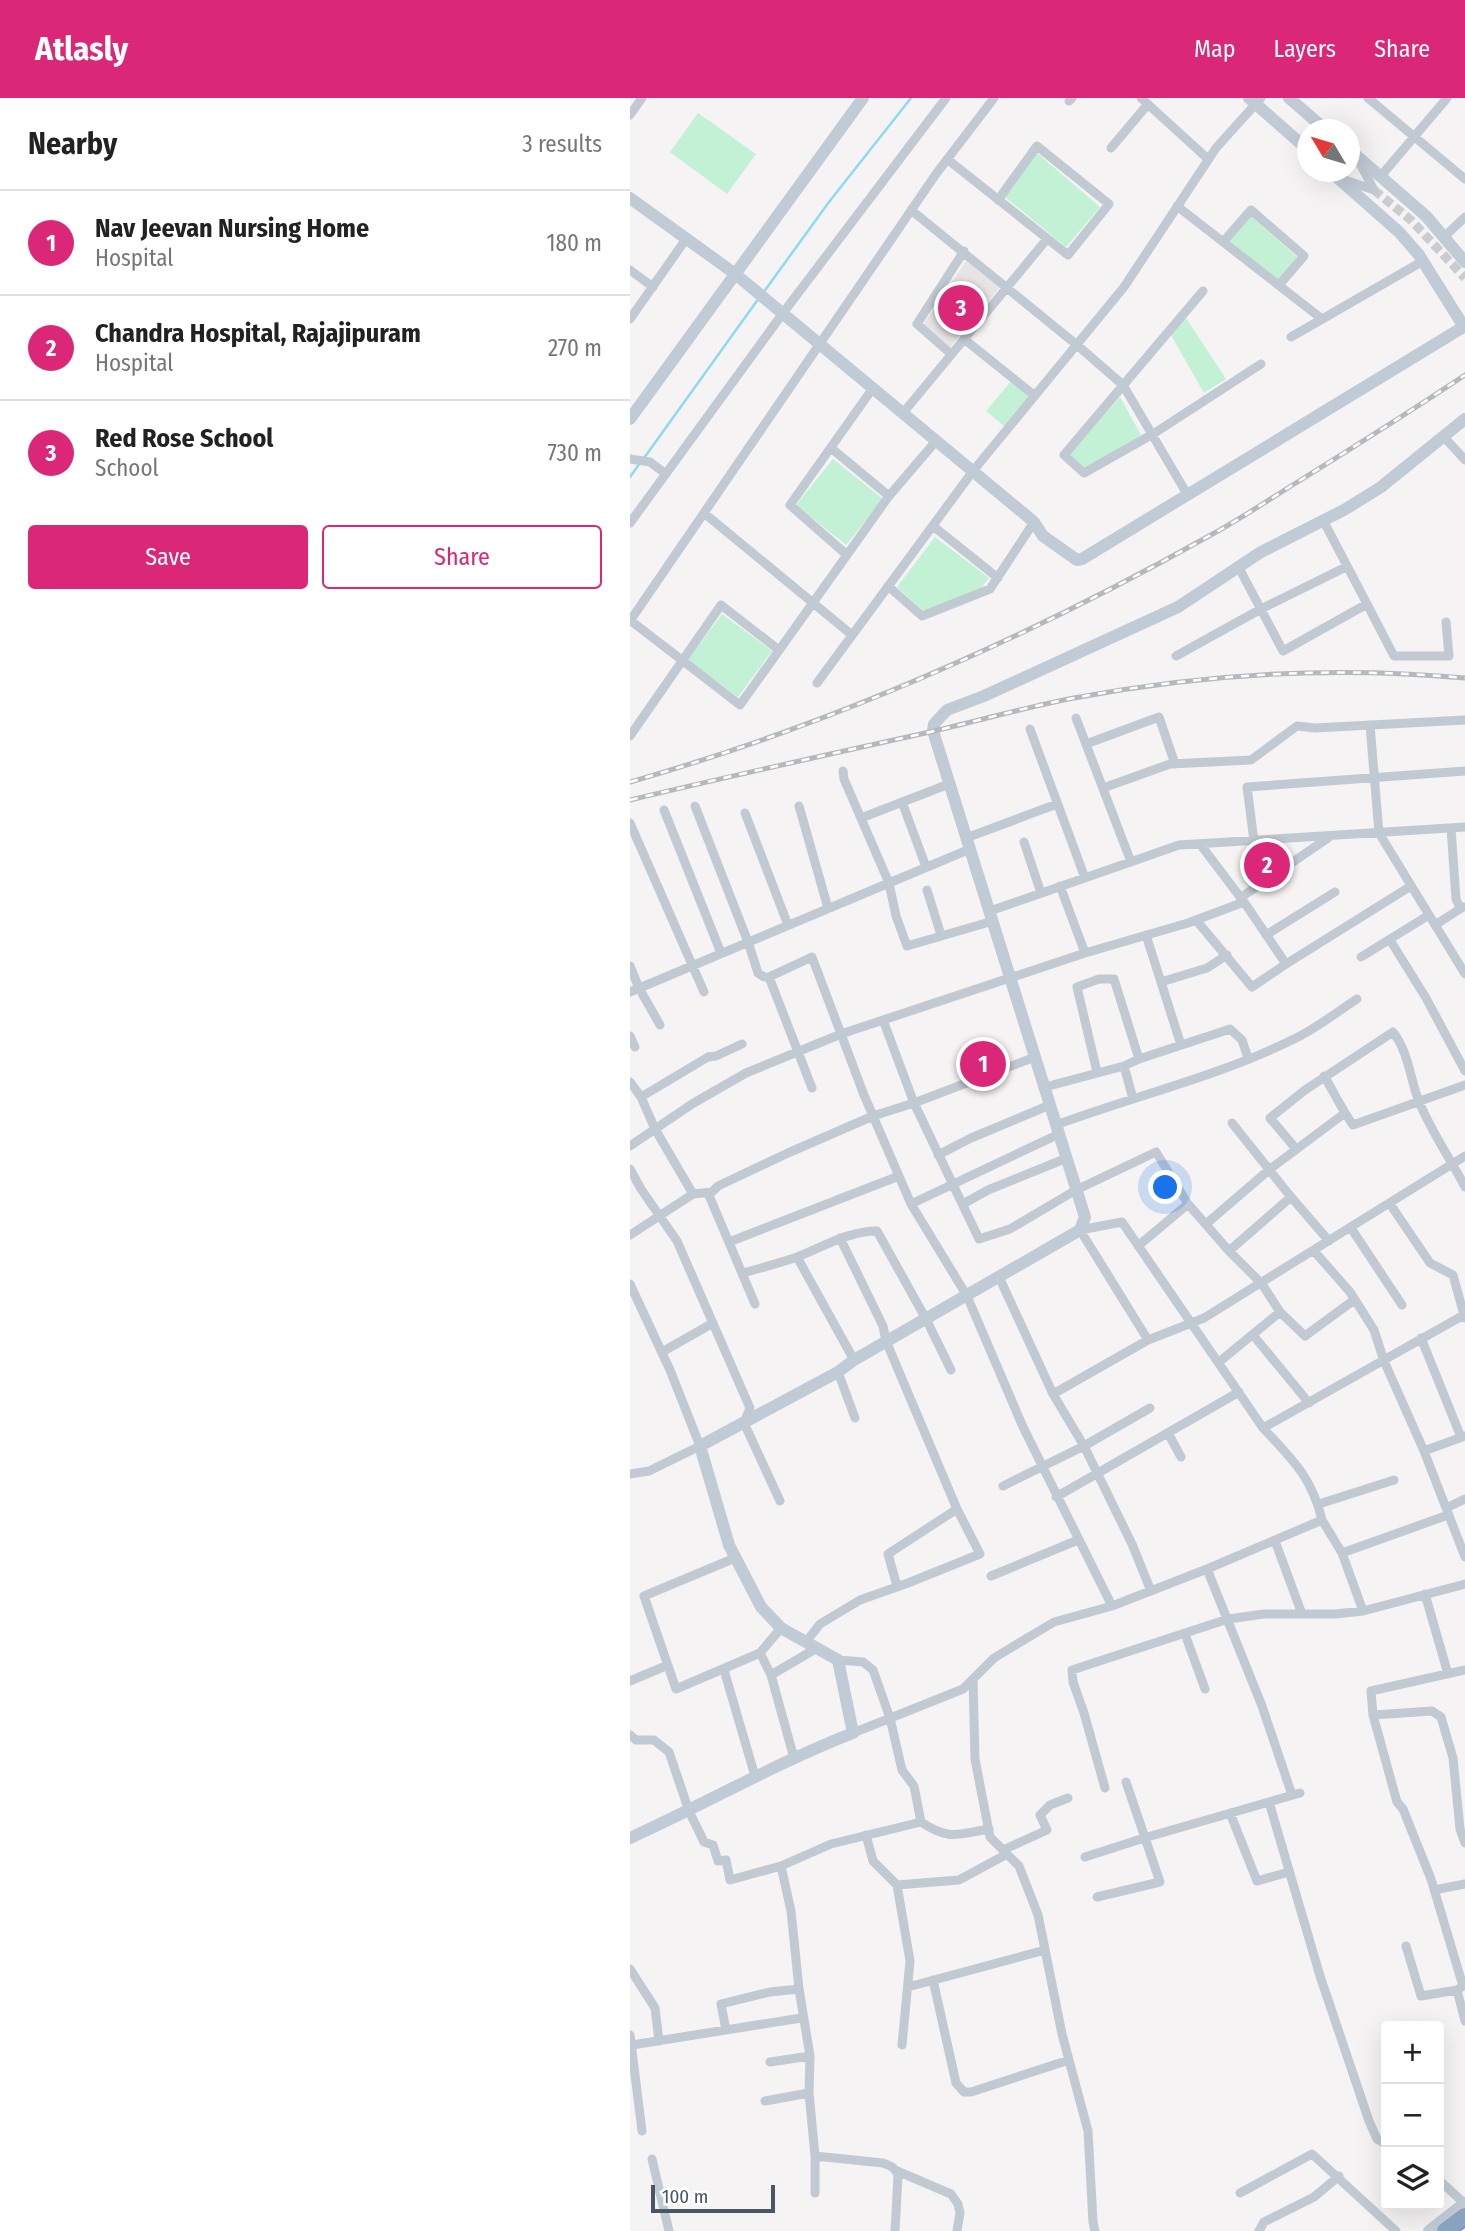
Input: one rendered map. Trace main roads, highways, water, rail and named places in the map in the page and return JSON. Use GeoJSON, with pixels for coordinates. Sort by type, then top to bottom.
{"type":"FeatureCollection","features":[{"type":"Feature","properties":{"kind":"highway"},"geometry":{"type":"LineString","coordinates":[[1445,2231],[1465,2216]]}},
{"type":"Feature","properties":{"kind":"waterway"},"geometry":{"type":"LineString","coordinates":[[763,293],[829,202],[911,98]]}},
{"type":"Feature","properties":{"kind":"waterway"},"geometry":{"type":"LineString","coordinates":[[644,458],[759,298]]}},
{"type":"Feature","properties":{"kind":"waterway"},"geometry":{"type":"LineString","coordinates":[[630,477],[640,463]]}},
{"type":"Feature","properties":{"kind":"tunnel"},"geometry":{"type":"LineString","coordinates":[[1374,190],[1412,221],[1465,278]]}},
{"type":"Feature","properties":{"kind":"railway"},"geometry":{"type":"LineString","coordinates":[[630,782],[780,734],[854,706],[927,676],[1069,610],[1230,524],[1465,375]]}},
{"type":"Feature","properties":{"kind":"railway"},"geometry":{"type":"LineString","coordinates":[[630,800],[1038,706],[1122,690],[1269,674],[1367,673],[1465,678]]}},
{"type":"Feature","properties":{"kind":"place","name":"Red Rose School"},"geometry":{"type":"Point","coordinates":[961,308]}},
{"type":"Feature","properties":{"kind":"place","name":"Chandra Hospital, Rajajipuram"},"geometry":{"type":"Point","coordinates":[1267,865]}},
{"type":"Feature","properties":{"kind":"place","name":"Nav Jeevan Nursing Home"},"geometry":{"type":"Point","coordinates":[983,1064]}}]}
